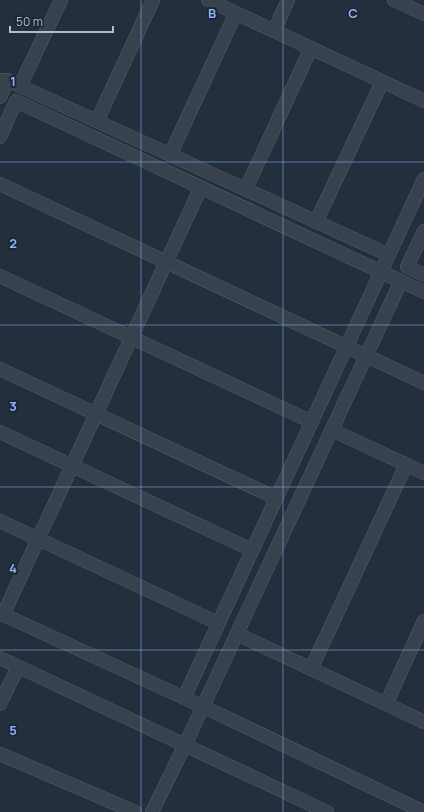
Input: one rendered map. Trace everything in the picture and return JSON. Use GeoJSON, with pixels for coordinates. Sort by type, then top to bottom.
{"type":"FeatureCollection","features":[{"type":"Feature","properties":{"kind":"street"},"geometry":{"type":"LineString","coordinates":[[20,86],[61,0]]}},
{"type":"Feature","properties":{"kind":"street"},"geometry":{"type":"LineString","coordinates":[[97,121],[153,0]]}},
{"type":"Feature","properties":{"kind":"street"},"geometry":{"type":"LineString","coordinates":[[208,0],[424,101]]}},
{"type":"Feature","properties":{"kind":"street"},"geometry":{"type":"LineString","coordinates":[[274,30],[288,0]]}},
{"type":"Feature","properties":{"kind":"street"},"geometry":{"type":"LineString","coordinates":[[394,0],[424,14]]}},
{"type":"Feature","properties":{"kind":"street"},"geometry":{"type":"LineString","coordinates":[[170,155],[236,13]]}},
{"type":"Feature","properties":{"kind":"street"},"geometry":{"type":"LineString","coordinates":[[246,189],[311,48]]}},
{"type":"Feature","properties":{"kind":"street"},"geometry":{"type":"LineString","coordinates":[[0,97],[4,80],[20,86],[389,255]]}},
{"type":"Feature","properties":{"kind":"street"},"geometry":{"type":"LineString","coordinates":[[316,222],[382,82]]}},
{"type":"Feature","properties":{"kind":"street"},"geometry":{"type":"LineString","coordinates":[[0,136],[16,101],[424,292]]}},
{"type":"Feature","properties":{"kind":"street"},"geometry":{"type":"LineString","coordinates":[[184,698],[424,180]]}},
{"type":"Feature","properties":{"kind":"street"},"geometry":{"type":"LineString","coordinates":[[0,184],[424,383]]}},
{"type":"Feature","properties":{"kind":"street"},"geometry":{"type":"LineString","coordinates":[[201,188],[2,614],[204,707],[424,812]]}},
{"type":"Feature","properties":{"kind":"street"},"geometry":{"type":"LineString","coordinates":[[424,231],[407,267],[424,275]]}},
{"type":"Feature","properties":{"kind":"street"},"geometry":{"type":"LineString","coordinates":[[0,276],[312,422]]}},
{"type":"Feature","properties":{"kind":"street"},"geometry":{"type":"LineString","coordinates":[[152,812],[204,707],[401,281]]}},
{"type":"Feature","properties":{"kind":"street"},"geometry":{"type":"LineString","coordinates":[[0,369],[276,498]]}},
{"type":"Feature","properties":{"kind":"street"},"geometry":{"type":"LineString","coordinates":[[332,430],[424,473]]}},
{"type":"Feature","properties":{"kind":"street"},"geometry":{"type":"LineString","coordinates":[[0,432],[252,550]]}},
{"type":"Feature","properties":{"kind":"street"},"geometry":{"type":"LineString","coordinates":[[311,669],[406,465]]}},
{"type":"Feature","properties":{"kind":"street"},"geometry":{"type":"LineString","coordinates":[[0,521],[218,623]]}},
{"type":"Feature","properties":{"kind":"street"},"geometry":{"type":"LineString","coordinates":[[386,704],[424,621]]}},
{"type":"Feature","properties":{"kind":"street"},"geometry":{"type":"LineString","coordinates":[[237,634],[424,722]]}},
{"type":"Feature","properties":{"kind":"street"},"geometry":{"type":"LineString","coordinates":[[0,658],[327,812]]}},
{"type":"Feature","properties":{"kind":"street"},"geometry":{"type":"LineString","coordinates":[[0,704],[18,667]]}},
{"type":"Feature","properties":{"kind":"street"},"geometry":{"type":"LineString","coordinates":[[0,754],[134,812]]}}]}
